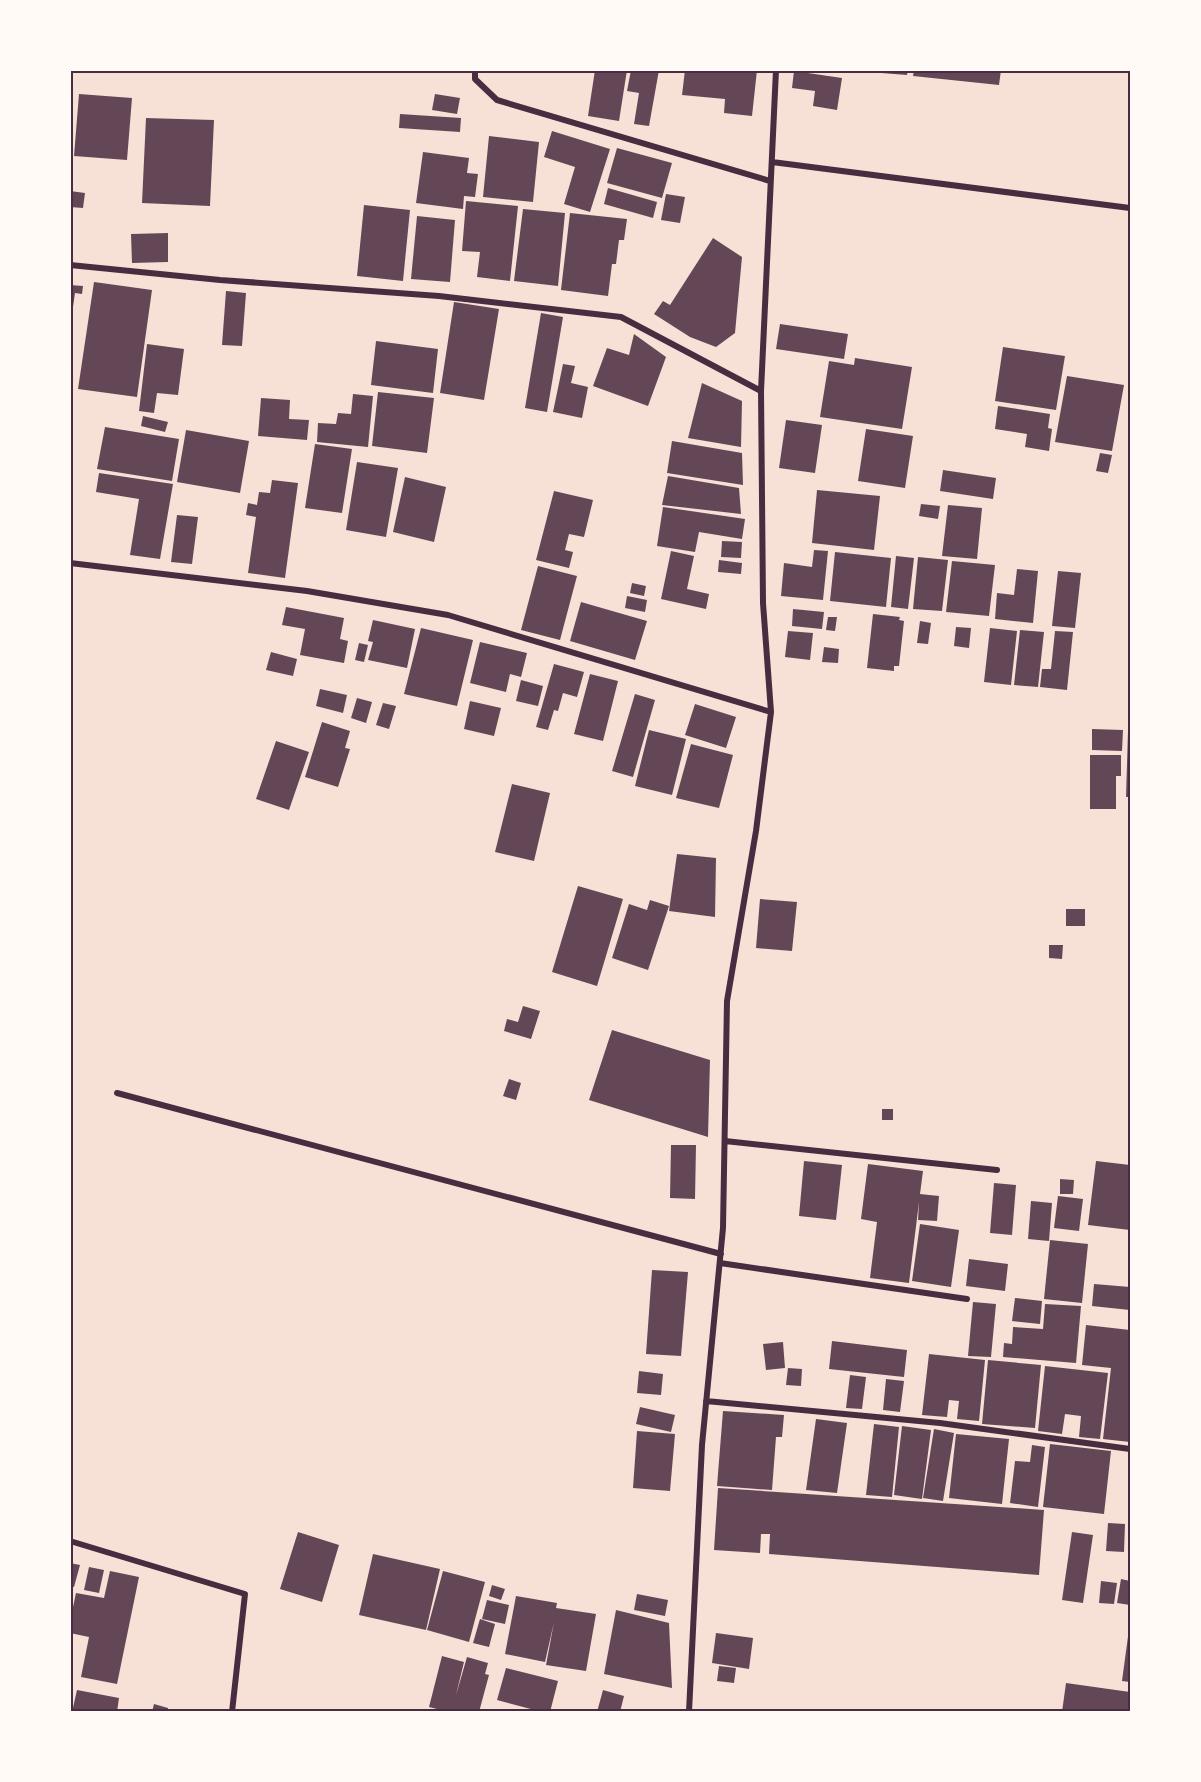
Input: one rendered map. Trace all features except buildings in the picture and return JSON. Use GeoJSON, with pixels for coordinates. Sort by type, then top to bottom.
{"type":"FeatureCollection","features":[{"type":"Feature","properties":{"kind":"street"},"geometry":{"type":"LineString","coordinates":[[475,70],[475,80],[497,100],[770,181]]}},
{"type":"Feature","properties":{"kind":"street"},"geometry":{"type":"LineString","coordinates":[[690,1712],[701,1456],[723,1228],[727,1001],[756,831],[771,712],[763,603],[761,391],[776,70]]}},
{"type":"Feature","properties":{"kind":"street"},"geometry":{"type":"LineString","coordinates":[[772,162],[1131,208]]}},
{"type":"Feature","properties":{"kind":"street"},"geometry":{"type":"LineString","coordinates":[[70,265],[220,280],[439,296],[621,317],[761,391]]}},
{"type":"Feature","properties":{"kind":"street"},"geometry":{"type":"LineString","coordinates":[[70,563],[307,591],[448,615],[771,712]]}},
{"type":"Feature","properties":{"kind":"street"},"geometry":{"type":"LineString","coordinates":[[117,1093],[721,1254]]}},
{"type":"Feature","properties":{"kind":"street"},"geometry":{"type":"LineString","coordinates":[[725,1141],[997,1170]]}},
{"type":"Feature","properties":{"kind":"street"},"geometry":{"type":"LineString","coordinates":[[720,1263],[967,1299]]}},
{"type":"Feature","properties":{"kind":"street"},"geometry":{"type":"LineString","coordinates":[[706,1401],[940,1423],[1131,1449]]}},
{"type":"Feature","properties":{"kind":"street"},"geometry":{"type":"LineString","coordinates":[[70,1541],[245,1594],[232,1712]]}}]}
